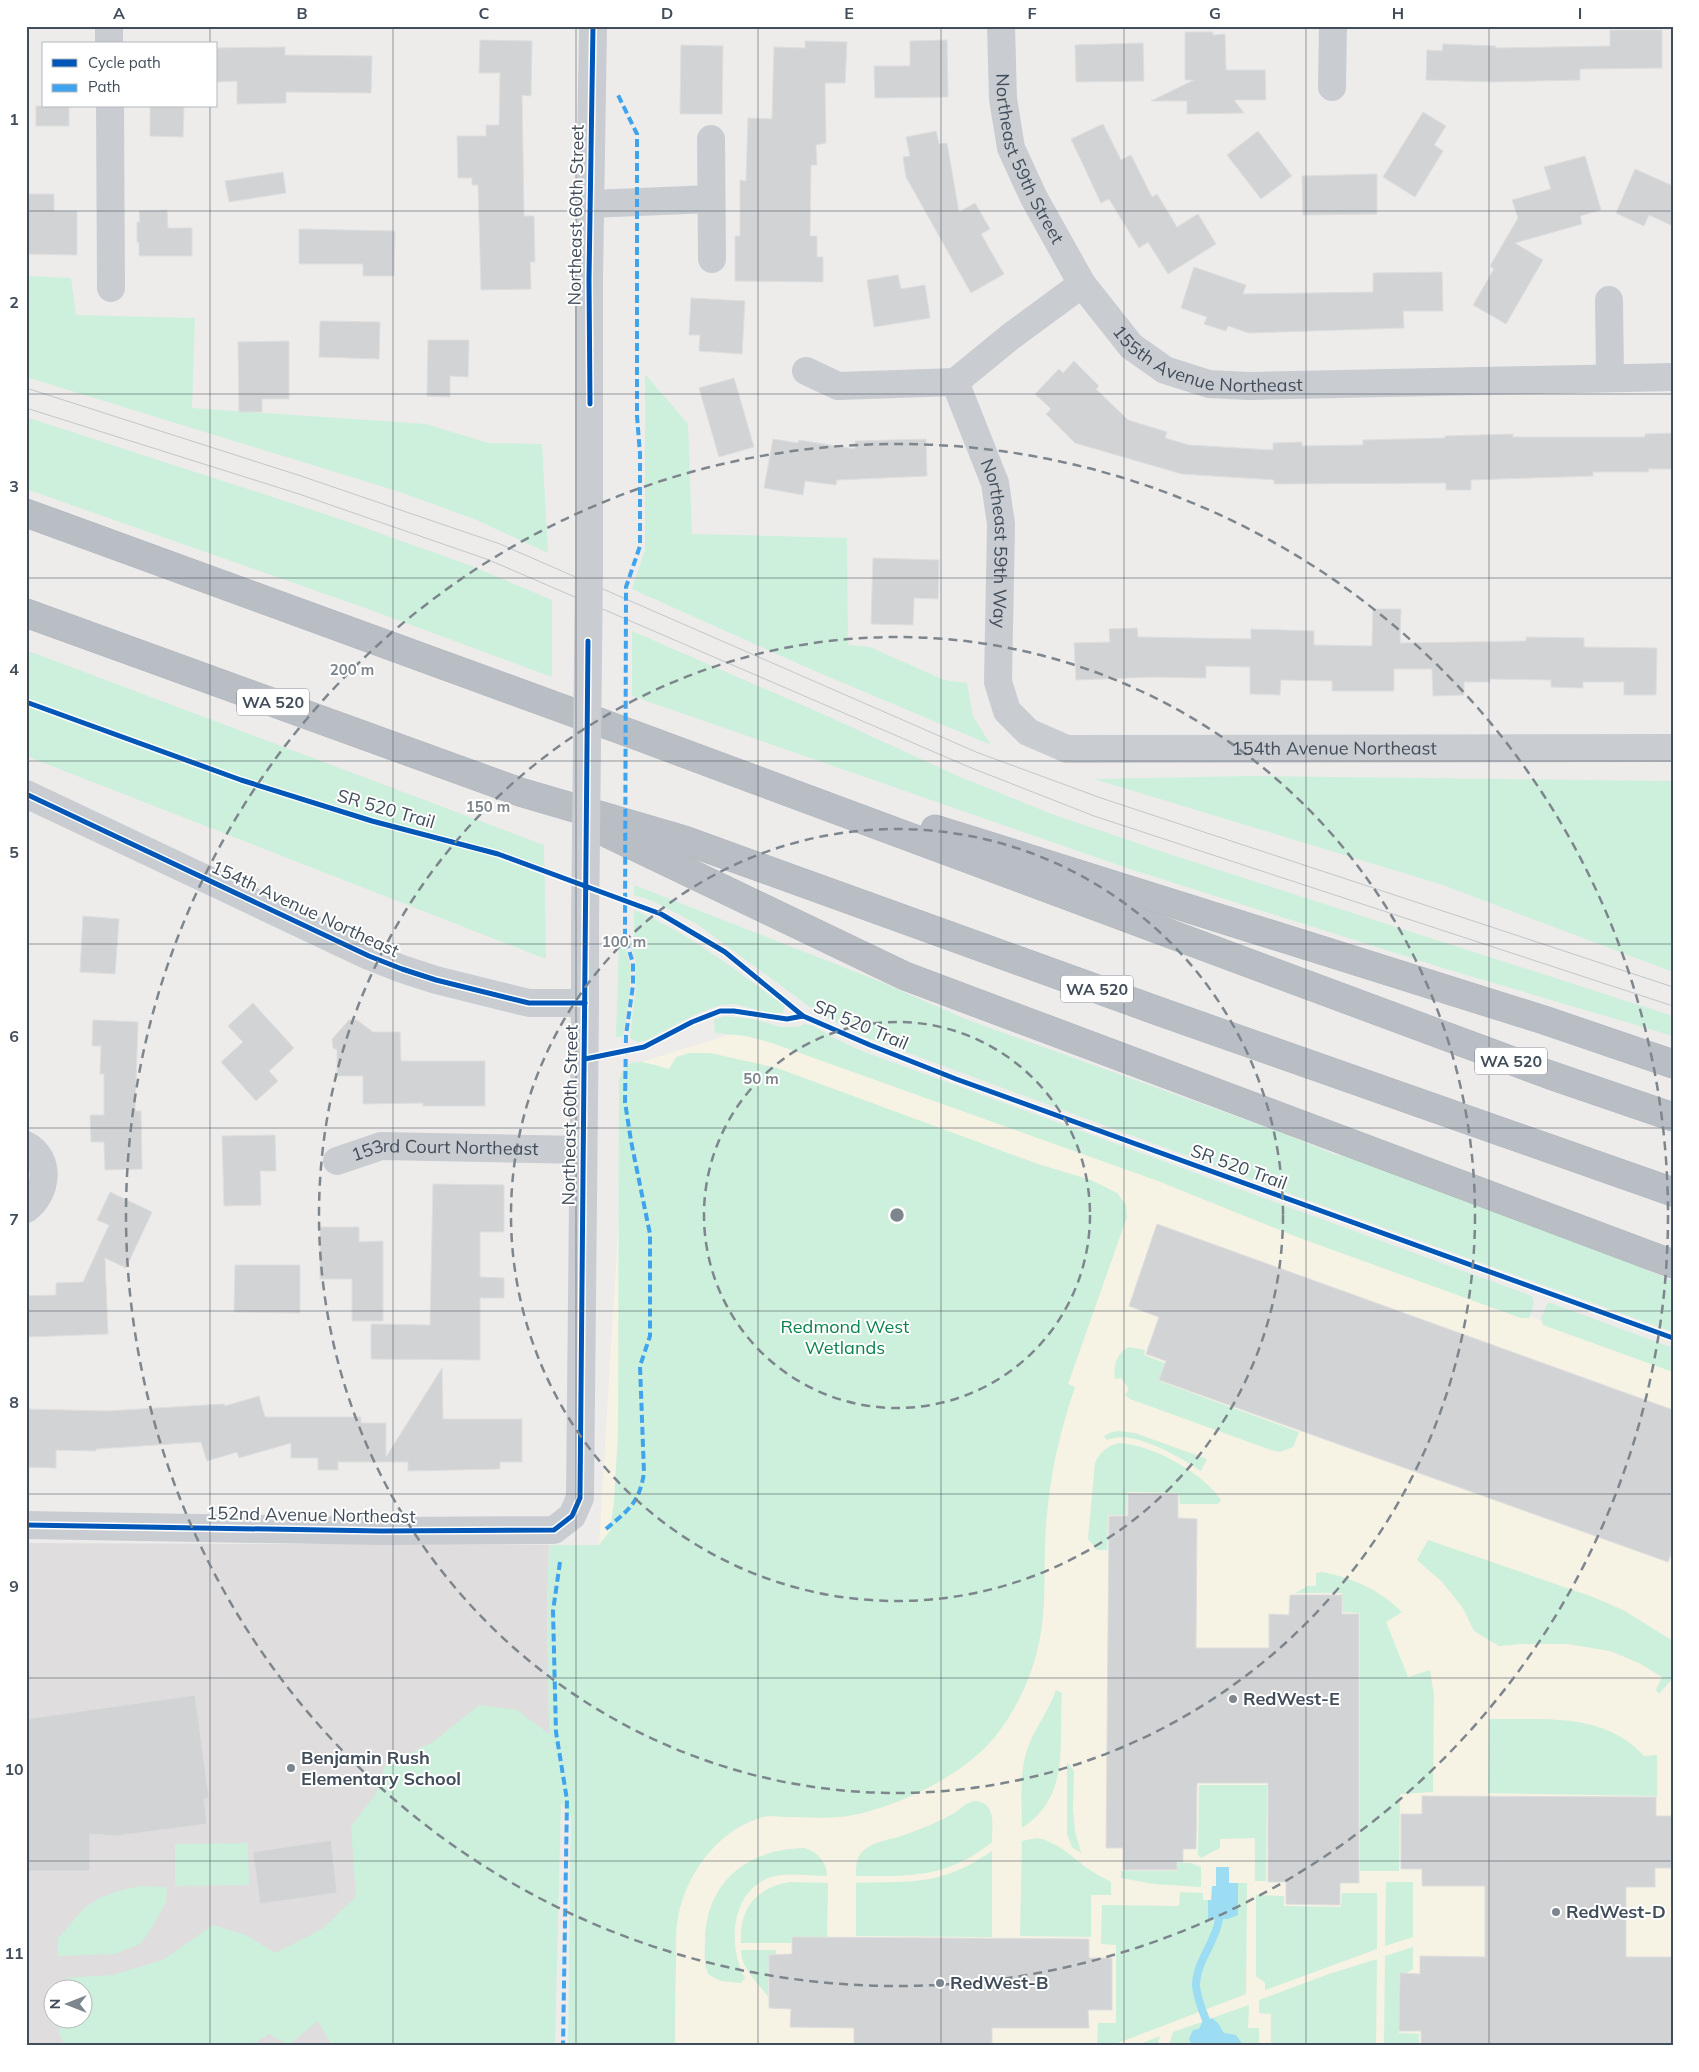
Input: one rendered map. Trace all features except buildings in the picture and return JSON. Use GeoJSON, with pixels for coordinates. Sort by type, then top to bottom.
{"type":"FeatureCollection","features":[{"type":"Feature","properties":{"kind":"highway","name":"WA 520"},"geometry":{"type":"LineString","coordinates":[[26,513],[642,738],[1550,1076],[1673,1117]]}},
{"type":"Feature","properties":{"kind":"highway","name":"WA 520"},"geometry":{"type":"LineString","coordinates":[[26,613],[520,792],[684,840],[1158,1011],[1673,1192]]}},
{"type":"Feature","properties":{"kind":"highway"},"geometry":{"type":"LineString","coordinates":[[642,738],[1535,1017],[1673,1064]]}},
{"type":"Feature","properties":{"kind":"highway"},"geometry":{"type":"LineString","coordinates":[[520,792],[905,976],[1673,1264]]}},
{"type":"Feature","properties":{"kind":"street"},"geometry":{"type":"LineString","coordinates":[[109,26],[109,42]]}},
{"type":"Feature","properties":{"kind":"street","name":"Northeast 60th Street"},"geometry":{"type":"LineString","coordinates":[[580,1498],[593,26]]}},
{"type":"Feature","properties":{"kind":"street","name":"Northeast 59th Street"},"geometry":{"type":"LineString","coordinates":[[1001,26],[1003,99],[1011,148],[1034,198],[1082,284]]}},
{"type":"Feature","properties":{"kind":"street"},"geometry":{"type":"LineString","coordinates":[[1332,87],[1333,26]]}},
{"type":"Feature","properties":{"kind":"street"},"geometry":{"type":"LineString","coordinates":[[110,108],[111,288]]}},
{"type":"Feature","properties":{"kind":"street"},"geometry":{"type":"LineString","coordinates":[[711,139],[712,259]]}},
{"type":"Feature","properties":{"kind":"street"},"geometry":{"type":"LineString","coordinates":[[590,204],[711,199]]}},
{"type":"Feature","properties":{"kind":"street"},"geometry":{"type":"LineString","coordinates":[[806,371],[838,386],[955,382],[1010,337],[1082,284]]}},
{"type":"Feature","properties":{"kind":"street","name":"155th Avenue Northeast"},"geometry":{"type":"LineString","coordinates":[[1082,284],[1131,346],[1165,370],[1209,384],[1258,385],[1673,377]]}},
{"type":"Feature","properties":{"kind":"street"},"geometry":{"type":"LineString","coordinates":[[1609,300],[1610,378]]}},
{"type":"Feature","properties":{"kind":"street","name":"Northeast 59th Way"},"geometry":{"type":"LineString","coordinates":[[955,382],[995,483],[1001,524],[998,682],[1007,710]]}},
{"type":"Feature","properties":{"kind":"street","name":"154th Avenue Northeast"},"geometry":{"type":"LineString","coordinates":[[1007,710],[1028,732],[1067,749],[1673,748]]}},
{"type":"Feature","properties":{"kind":"street","name":"154th Avenue Northeast"},"geometry":{"type":"LineString","coordinates":[[26,794],[402,970],[529,1003],[585,1003]]}},
{"type":"Feature","properties":{"kind":"street"},"geometry":{"type":"LineString","coordinates":[[26,1145],[39,1158],[44,1169],[44,1182],[41,1194],[34,1204],[26,1209]]}},
{"type":"Feature","properties":{"kind":"street","name":"153rd Court Northeast"},"geometry":{"type":"LineString","coordinates":[[337,1161],[381,1146],[583,1150]]}},
{"type":"Feature","properties":{"kind":"street","name":"152nd Avenue Northeast"},"geometry":{"type":"LineString","coordinates":[[26,1525],[381,1531],[554,1530],[572,1516],[580,1498]]}},
{"type":"Feature","properties":{"kind":"shaded area"},"geometry":{"type":"Polygon","coordinates":[[[748,1029],[1673,1369],[1673,2046],[601,2046],[599,1545],[628,1066],[748,1029]]]}},
{"type":"Feature","properties":{"kind":"shaded area","name":"Benjamin Rush Elementary School"},"geometry":{"type":"Polygon","coordinates":[[[26,1543],[549,1545],[547,1611],[555,2046],[26,2046],[26,1543]]]}},
{"type":"Feature","properties":{"kind":"green space"},"geometry":{"type":"Polygon","coordinates":[[[26,276],[71,278],[76,315],[195,318],[192,408],[426,424],[488,443],[542,444],[548,553],[474,519],[397,491],[26,377],[26,276]]]}},
{"type":"Feature","properties":{"kind":"green space"},"geometry":{"type":"Polygon","coordinates":[[[645,374],[688,424],[692,534],[847,538],[848,645],[870,647],[944,680],[967,683],[973,716],[991,745],[817,672],[632,589],[645,550],[645,374]]]}},
{"type":"Feature","properties":{"kind":"green space"},"geometry":{"type":"Polygon","coordinates":[[[26,417],[343,520],[469,565],[552,600],[552,677],[368,609],[26,489],[26,417]]]}},
{"type":"Feature","properties":{"kind":"green space"},"geometry":{"type":"Polygon","coordinates":[[[632,631],[825,715],[960,777],[1052,814],[1169,854],[1673,1016],[1673,1036],[1443,968],[1127,868],[632,696],[632,631]]]}},
{"type":"Feature","properties":{"kind":"green space"},"geometry":{"type":"Polygon","coordinates":[[[26,650],[544,845],[546,959],[26,756],[26,650]]]}},
{"type":"Feature","properties":{"kind":"green space"},"geometry":{"type":"Polygon","coordinates":[[[1252,776],[1673,781],[1673,972],[1443,885],[1094,779],[1252,776]]]}},
{"type":"Feature","properties":{"kind":"green space"},"geometry":{"type":"Polygon","coordinates":[[[634,885],[881,982],[968,1020],[1280,1132],[1336,1155],[1351,1157],[1539,1224],[1673,1281],[1673,1332],[1285,1192],[865,1037],[818,1013],[697,924],[653,901],[634,895],[634,885]]]}},
{"type":"Feature","properties":{"kind":"green space"},"geometry":{"type":"Polygon","coordinates":[[[634,910],[655,919],[712,954],[785,1006],[782,1013],[768,1013],[735,1004],[720,1005],[694,1015],[645,1041],[638,1042],[630,1038],[636,984],[635,958],[629,943],[634,939],[634,910]]]}},
{"type":"Feature","properties":{"kind":"green space"},"geometry":{"type":"Polygon","coordinates":[[[619,940],[623,940],[631,967],[630,990],[623,1037],[616,1037],[619,940]]]}},
{"type":"Feature","properties":{"kind":"green space"},"geometry":{"type":"Polygon","coordinates":[[[724,1016],[753,1019],[781,1027],[798,1027],[804,1024],[814,1026],[862,1051],[1532,1296],[1534,1304],[1529,1318],[1521,1318],[1297,1237],[1158,1181],[772,1043],[746,1036],[715,1033],[714,1020],[724,1016]]]}},
{"type":"Feature","properties":{"kind":"green space","name":"Redmond West Wetlands"},"geometry":{"type":"Polygon","coordinates":[[[690,1053],[710,1053],[777,1068],[1038,1164],[1091,1180],[1117,1193],[1126,1205],[1127,1217],[1068,1384],[1075,1387],[1057,1449],[1051,1481],[1045,1535],[1043,1619],[1032,1669],[1010,1716],[987,1746],[971,1760],[932,1786],[911,1796],[889,1805],[848,1816],[825,1818],[763,1817],[748,1823],[721,1840],[700,1864],[685,1893],[678,1915],[675,2046],[568,2046],[571,1817],[561,1802],[555,2046],[332,2046],[318,2021],[288,2045],[269,2034],[250,2046],[65,2046],[59,2034],[60,2030],[92,2030],[92,1980],[66,1980],[66,1978],[112,1975],[163,1960],[213,1925],[246,1935],[275,1953],[322,1929],[356,1897],[351,1826],[376,1794],[385,1765],[433,1742],[479,1705],[517,1710],[549,1734],[547,1611],[549,1545],[599,1545],[610,1531],[614,1502],[618,1433],[619,1080],[627,1066],[633,1063],[646,1063],[669,1069],[676,1057],[690,1053]]]}},
{"type":"Feature","properties":{"kind":"green space"},"geometry":{"type":"Polygon","coordinates":[[[1548,1303],[1673,1348],[1673,1372],[1543,1325],[1541,1318],[1548,1303]]]}},
{"type":"Feature","properties":{"kind":"green space"},"geometry":{"type":"Polygon","coordinates":[[[1129,1347],[1145,1350],[1144,1355],[1165,1363],[1159,1381],[1299,1432],[1293,1447],[1280,1452],[1271,1450],[1130,1399],[1125,1395],[1129,1389],[1121,1378],[1115,1379],[1114,1374],[1118,1357],[1129,1347]]]}},
{"type":"Feature","properties":{"kind":"green space"},"geometry":{"type":"Polygon","coordinates":[[[1119,1431],[1135,1433],[1207,1459],[1201,1471],[1156,1446],[1129,1438],[1117,1437],[1107,1440],[1104,1436],[1119,1431]]]}},
{"type":"Feature","properties":{"kind":"green space"},"geometry":{"type":"Polygon","coordinates":[[[1120,1443],[1147,1449],[1176,1462],[1202,1480],[1221,1500],[1218,1504],[1180,1504],[1179,1493],[1127,1492],[1126,1515],[1108,1515],[1107,1550],[1097,1550],[1088,1539],[1095,1463],[1105,1450],[1112,1445],[1120,1443]]]}},
{"type":"Feature","properties":{"kind":"green space"},"geometry":{"type":"Polygon","coordinates":[[[1428,1540],[1593,1597],[1623,1610],[1673,1641],[1673,1678],[1659,1694],[1656,1690],[1662,1677],[1639,1663],[1610,1651],[1568,1644],[1499,1646],[1474,1631],[1463,1608],[1442,1582],[1417,1560],[1428,1540]]]}},
{"type":"Feature","properties":{"kind":"green space"},"geometry":{"type":"Polygon","coordinates":[[[1322,1572],[1355,1581],[1375,1591],[1394,1604],[1402,1612],[1386,1622],[1408,1677],[1430,1670],[1434,1696],[1433,1792],[1400,1794],[1399,1871],[1360,1871],[1360,1613],[1343,1612],[1342,1593],[1296,1593],[1307,1586],[1316,1586],[1316,1573],[1322,1572]]]}},
{"type":"Feature","properties":{"kind":"green space"},"geometry":{"type":"Polygon","coordinates":[[[1056,1690],[1062,1693],[1061,1749],[1056,1784],[1049,1800],[1038,1815],[1022,1828],[1024,1759],[1030,1742],[1056,1690]]]}},
{"type":"Feature","properties":{"kind":"green space"},"geometry":{"type":"Polygon","coordinates":[[[1489,1719],[1560,1720],[1578,1722],[1612,1732],[1644,1756],[1657,1755],[1657,1796],[1488,1793],[1489,1719]]]}},
{"type":"Feature","properties":{"kind":"green space"},"geometry":{"type":"Polygon","coordinates":[[[1067,1762],[1074,1771],[1073,1809],[1075,1831],[1081,1853],[1072,1847],[1067,1834],[1067,1762]]]}},
{"type":"Feature","properties":{"kind":"green space"},"geometry":{"type":"Polygon","coordinates":[[[1199,1785],[1267,1785],[1266,1881],[1255,1881],[1255,1838],[1220,1839],[1220,1848],[1201,1858],[1198,1855],[1199,1785]]]}},
{"type":"Feature","properties":{"kind":"green space"},"geometry":{"type":"Polygon","coordinates":[[[974,1801],[987,1805],[992,1815],[992,1842],[976,1854],[944,1869],[912,1875],[856,1876],[858,1859],[861,1853],[868,1847],[931,1825],[974,1801]]]}},
{"type":"Feature","properties":{"kind":"green space"},"geometry":{"type":"Polygon","coordinates":[[[1037,1838],[1057,1845],[1087,1868],[1111,1882],[1111,1895],[1091,1895],[1091,1937],[1020,1936],[1022,1841],[1037,1838]]]}},
{"type":"Feature","properties":{"kind":"green space"},"geometry":{"type":"Polygon","coordinates":[[[248,1843],[249,1885],[175,1886],[175,1844],[248,1843]]]}},
{"type":"Feature","properties":{"kind":"green space"},"geometry":{"type":"Polygon","coordinates":[[[804,1848],[814,1852],[821,1858],[827,1871],[827,1876],[780,1875],[766,1879],[754,1887],[745,1897],[739,1909],[736,1923],[736,1952],[745,1978],[741,1983],[721,1981],[709,1975],[705,1959],[707,1921],[713,1902],[722,1886],[748,1862],[784,1850],[804,1848]]]}},
{"type":"Feature","properties":{"kind":"green space"},"geometry":{"type":"Polygon","coordinates":[[[992,1851],[992,1937],[856,1936],[856,1883],[912,1881],[942,1876],[974,1862],[992,1851]]]}},
{"type":"Feature","properties":{"kind":"green space"},"geometry":{"type":"Polygon","coordinates":[[[1178,1863],[1190,1863],[1201,1867],[1201,1887],[1154,1884],[1121,1878],[1121,1871],[1177,1871],[1178,1863]]]}},
{"type":"Feature","properties":{"kind":"green space"},"geometry":{"type":"Polygon","coordinates":[[[790,1882],[828,1883],[827,1937],[792,1937],[791,1943],[741,1943],[743,1920],[752,1902],[768,1889],[790,1882]]]}},
{"type":"Feature","properties":{"kind":"green space"},"geometry":{"type":"Polygon","coordinates":[[[1386,1882],[1413,1882],[1413,1937],[1385,1946],[1386,1882]]]}},
{"type":"Feature","properties":{"kind":"green space"},"geometry":{"type":"Polygon","coordinates":[[[1238,1883],[1247,1883],[1246,1994],[1110,2046],[1097,2046],[1098,2023],[1116,2023],[1116,1945],[1101,1944],[1102,1905],[1179,1906],[1180,1892],[1203,1893],[1203,1900],[1208,1900],[1208,1919],[1238,1914],[1238,1883]]]}},
{"type":"Feature","properties":{"kind":"green space"},"geometry":{"type":"Polygon","coordinates":[[[140,1886],[167,1887],[166,1902],[150,1931],[140,1944],[115,1954],[58,1956],[58,1938],[85,1908],[107,1895],[140,1886]]]}},
{"type":"Feature","properties":{"kind":"green space"},"geometry":{"type":"Polygon","coordinates":[[[1342,1893],[1377,1893],[1377,1949],[1265,1990],[1265,1983],[1256,1976],[1256,1895],[1284,1896],[1284,1906],[1341,1907],[1342,1893]]]}},
{"type":"Feature","properties":{"kind":"green space"},"geometry":{"type":"Polygon","coordinates":[[[1413,1947],[1413,1969],[1407,1973],[1399,1974],[1399,2033],[1419,2034],[1419,2046],[1384,2046],[1385,1956],[1413,1947]]]}},
{"type":"Feature","properties":{"kind":"green space"},"geometry":{"type":"Polygon","coordinates":[[[741,1950],[776,1950],[776,1954],[769,1955],[768,1997],[747,1969],[741,1950]]]}},
{"type":"Feature","properties":{"kind":"green space"},"geometry":{"type":"Polygon","coordinates":[[[1377,1959],[1376,2046],[1271,2046],[1271,2014],[1259,2013],[1259,2000],[1329,1974],[1377,1959]]]}},
{"type":"Feature","properties":{"kind":"green space"},"geometry":{"type":"Polygon","coordinates":[[[1249,2005],[1248,2028],[1259,2028],[1259,2046],[1241,2046],[1241,2042],[1224,2033],[1218,2023],[1212,2018],[1249,2005]]]}},
{"type":"Feature","properties":{"kind":"green space"},"geometry":{"type":"Polygon","coordinates":[[[1202,2022],[1199,2029],[1189,2039],[1192,2046],[1169,2046],[1173,2032],[1202,2022]]]}},
{"type":"Feature","properties":{"kind":"green space"},"geometry":{"type":"Polygon","coordinates":[[[1160,2036],[1157,2046],[1136,2046],[1160,2036]]]}},
{"type":"Feature","properties":{"kind":"water"},"geometry":{"type":"Polygon","coordinates":[[[1216,1867],[1229,1867],[1229,1883],[1238,1883],[1238,1915],[1228,1919],[1208,1919],[1208,1900],[1211,1900],[1212,1886],[1216,1886],[1216,1867]]]}},
{"type":"Feature","properties":{"kind":"water"},"geometry":{"type":"Polygon","coordinates":[[[1212,2018],[1218,2023],[1224,2033],[1236,2035],[1241,2042],[1241,2046],[1192,2046],[1189,2039],[1193,2030],[1199,2029],[1202,2022],[1212,2018]]]}},
{"type":"Feature","properties":{"kind":"waterway"},"geometry":{"type":"LineString","coordinates":[[1206,2020],[1197,1995],[1197,1977],[1219,1919]]}},
{"type":"Feature","properties":{"kind":"tram line"},"geometry":{"type":"LineString","coordinates":[[26,388],[301,476],[500,544],[976,752],[1101,798],[1673,987]]}},
{"type":"Feature","properties":{"kind":"tram line"},"geometry":{"type":"LineString","coordinates":[[26,408],[299,494],[489,560],[969,767],[1094,816],[1673,1006]]}},
{"type":"Feature","properties":{"kind":"marked path"},"geometry":{"type":"LineString","coordinates":[[606,1529],[621,1517],[636,1499],[642,1484],[644,1473],[640,1366],[650,1336],[650,1234],[625,1102],[626,1035],[633,985],[633,963],[625,937],[626,587],[640,546],[640,454],[637,416],[637,134],[617,93]]}},
{"type":"Feature","properties":{"kind":"marked path"},"geometry":{"type":"LineString","coordinates":[[560,1562],[553,1611],[556,1732],[567,1800],[563,2046]]}},
{"type":"Feature","properties":{"kind":"cycle path"},"geometry":{"type":"LineString","coordinates":[[590,404],[589,279],[593,26]]}},
{"type":"Feature","properties":{"kind":"cycle path"},"geometry":{"type":"LineString","coordinates":[[26,1525],[381,1531],[554,1530],[572,1516],[580,1498],[588,641]]}},
{"type":"Feature","properties":{"kind":"cycle path","name":"SR 520 Trail"},"geometry":{"type":"LineString","coordinates":[[26,702],[241,780],[372,821],[498,854],[661,914],[725,952],[803,1016],[870,1045],[956,1079],[1673,1338]]}},
{"type":"Feature","properties":{"kind":"cycle path"},"geometry":{"type":"LineString","coordinates":[[26,794],[369,956],[402,969],[436,980],[529,1003],[585,1003]]}},
{"type":"Feature","properties":{"kind":"cycle path","name":"SR 520 Trail"},"geometry":{"type":"LineString","coordinates":[[585,1059],[644,1047],[692,1022],[720,1011],[734,1011],[787,1019],[803,1016]]}},
{"type":"Feature","properties":{"kind":"place","name":"RedWest-E"},"geometry":{"type":"Point","coordinates":[1233,1699]}},
{"type":"Feature","properties":{"kind":"place","name":"Benjamin Rush Elementary School"},"geometry":{"type":"Point","coordinates":[291,1768]}},
{"type":"Feature","properties":{"kind":"place","name":"RedWest-D"},"geometry":{"type":"Point","coordinates":[1556,1912]}},
{"type":"Feature","properties":{"kind":"place","name":"RedWest-B"},"geometry":{"type":"Point","coordinates":[940,1983]}}]}
